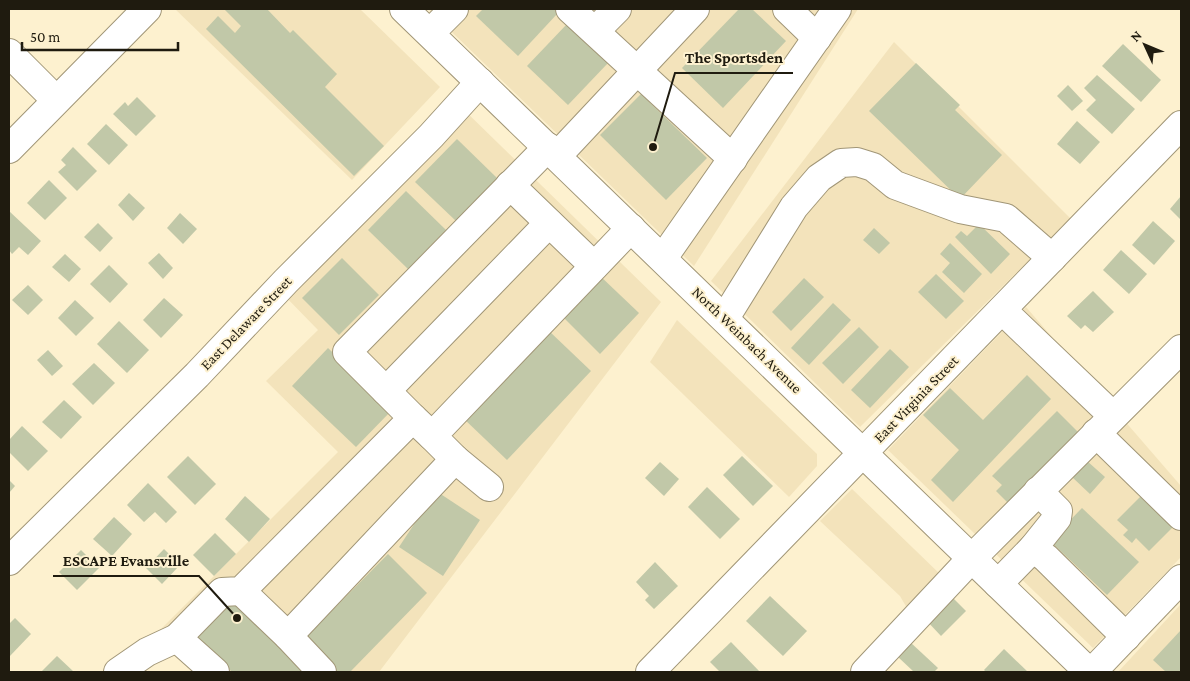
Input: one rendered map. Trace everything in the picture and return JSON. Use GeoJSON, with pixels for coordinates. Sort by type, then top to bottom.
{"type":"FeatureCollection","features":[{"type":"Feature","properties":{"kind":"street"},"geometry":{"type":"LineString","coordinates":[[9,149],[147,9]]}},
{"type":"Feature","properties":{"kind":"street","name":"North Weinbach Avenue"},"geometry":{"type":"LineString","coordinates":[[404,9],[1090,672]]}},
{"type":"Feature","properties":{"kind":"street"},"geometry":{"type":"LineString","coordinates":[[430,33],[454,9]]}},
{"type":"Feature","properties":{"kind":"street"},"geometry":{"type":"LineString","coordinates":[[570,9],[733,159]]}},
{"type":"Feature","properties":{"kind":"street"},"geometry":{"type":"LineString","coordinates":[[595,32],[616,9]]}},
{"type":"Feature","properties":{"kind":"street"},"geometry":{"type":"LineString","coordinates":[[489,487],[455,460],[347,352],[510,185],[552,152],[637,70],[694,9]]}},
{"type":"Feature","properties":{"kind":"street"},"geometry":{"type":"LineString","coordinates":[[787,9],[817,38]]}},
{"type":"Feature","properties":{"kind":"street"},"geometry":{"type":"LineString","coordinates":[[663,258],[837,9]]}},
{"type":"Feature","properties":{"kind":"street"},"geometry":{"type":"LineString","coordinates":[[9,53],[56,100]]}},
{"type":"Feature","properties":{"kind":"street","name":"East Delaware Street"},"geometry":{"type":"LineString","coordinates":[[9,561],[197,374],[286,281],[431,136],[480,82]]}},
{"type":"Feature","properties":{"kind":"street","name":"East Virginia Street"},"geometry":{"type":"LineString","coordinates":[[650,672],[1181,125]]}},
{"type":"Feature","properties":{"kind":"street"},"geometry":{"type":"LineString","coordinates":[[725,318],[794,207],[818,178],[841,163],[857,162],[873,168],[895,185],[960,209],[1006,218],[1052,258]]}},
{"type":"Feature","properties":{"kind":"street"},"geometry":{"type":"LineString","coordinates":[[510,185],[594,266]]}},
{"type":"Feature","properties":{"kind":"street"},"geometry":{"type":"LineString","coordinates":[[386,391],[549,223]]}},
{"type":"Feature","properties":{"kind":"street"},"geometry":{"type":"LineString","coordinates":[[432,436],[631,228]]}},
{"type":"Feature","properties":{"kind":"street"},"geometry":{"type":"LineString","coordinates":[[1002,310],[1105,424],[1181,516]]}},
{"type":"Feature","properties":{"kind":"street"},"geometry":{"type":"LineString","coordinates":[[865,672],[972,558],[1181,349]]}},
{"type":"Feature","properties":{"kind":"street"},"geometry":{"type":"LineString","coordinates":[[118,672],[147,652],[177,638],[222,592],[241,591],[413,418]]}},
{"type":"Feature","properties":{"kind":"street"},"geometry":{"type":"LineString","coordinates":[[288,636],[455,460]]}},
{"type":"Feature","properties":{"kind":"street"},"geometry":{"type":"LineString","coordinates":[[998,584],[1034,548],[1057,518],[1058,511],[1038,491]]}},
{"type":"Feature","properties":{"kind":"street"},"geometry":{"type":"LineString","coordinates":[[1034,548],[1126,637]]}},
{"type":"Feature","properties":{"kind":"street"},"geometry":{"type":"LineString","coordinates":[[1090,672],[1181,579]]}},
{"type":"Feature","properties":{"kind":"street"},"geometry":{"type":"LineString","coordinates":[[241,591],[322,672]]}},
{"type":"Feature","properties":{"kind":"street"},"geometry":{"type":"LineString","coordinates":[[177,638],[215,672]]}},
{"type":"Feature","properties":{"kind":"shaded area"},"geometry":{"type":"Polygon","coordinates":[[[175,9],[360,9],[440,87],[352,180],[175,9]]]}},
{"type":"Feature","properties":{"kind":"shaded area"},"geometry":{"type":"Polygon","coordinates":[[[428,9],[858,9],[694,266],[428,9]]]}},
{"type":"Feature","properties":{"kind":"shaded area"},"geometry":{"type":"Polygon","coordinates":[[[894,42],[1071,219],[860,427],[711,281],[894,42]]]}},
{"type":"Feature","properties":{"kind":"shaded area"},"geometry":{"type":"Polygon","coordinates":[[[459,105],[661,302],[379,672],[199,672],[158,632],[338,452],[266,381],[318,330],[278,289],[459,105]]]}},
{"type":"Feature","properties":{"kind":"shaded area"},"geometry":{"type":"Polygon","coordinates":[[[1026,307],[1181,486],[1181,557],[1093,648],[888,450],[1026,307]]]}},
{"type":"Feature","properties":{"kind":"shaded area"},"geometry":{"type":"Polygon","coordinates":[[[677,320],[817,454],[817,466],[789,497],[650,362],[677,320]]]}},
{"type":"Feature","properties":{"kind":"shaded area"},"geometry":{"type":"Polygon","coordinates":[[[852,489],[944,578],[911,615],[900,596],[820,521],[852,489]]]}},
{"type":"Feature","properties":{"kind":"shaded area"},"geometry":{"type":"Polygon","coordinates":[[[1181,604],[1181,672],[1118,672],[1181,604]]]}},
{"type":"Feature","properties":{"kind":"building"},"geometry":{"type":"Polygon","coordinates":[[[224,9],[267,9],[290,33],[293,30],[337,74],[325,87],[384,146],[354,176],[206,29],[218,16],[235,33],[241,26],[224,9]]]}},
{"type":"Feature","properties":{"kind":"building"},"geometry":{"type":"Polygon","coordinates":[[[483,9],[554,9],[558,13],[518,56],[476,16],[483,9]]]}},
{"type":"Feature","properties":{"kind":"building"},"geometry":{"type":"Polygon","coordinates":[[[739,9],[752,9],[786,41],[723,108],[682,68],[739,9]]]}},
{"type":"Feature","properties":{"kind":"building"},"geometry":{"type":"Polygon","coordinates":[[[567,24],[608,63],[568,105],[527,66],[567,24]]]}},
{"type":"Feature","properties":{"kind":"building"},"geometry":{"type":"Polygon","coordinates":[[[1123,44],[1161,80],[1141,102],[1102,66],[1123,44]]]}},
{"type":"Feature","properties":{"kind":"building"},"geometry":{"type":"Polygon","coordinates":[[[916,63],[960,105],[955,110],[1002,155],[960,199],[869,111],[916,63]]]}},
{"type":"Feature","properties":{"kind":"building"},"geometry":{"type":"Polygon","coordinates":[[[1097,75],[1135,109],[1112,134],[1086,110],[1096,100],[1084,88],[1097,75]]]}},
{"type":"Feature","properties":{"kind":"building"},"geometry":{"type":"Polygon","coordinates":[[[1068,85],[1083,101],[1072,111],[1057,96],[1068,85]]]}},
{"type":"Feature","properties":{"kind":"building"},"geometry":{"type":"Polygon","coordinates":[[[641,94],[707,158],[666,200],[600,135],[641,94]]]}},
{"type":"Feature","properties":{"kind":"building"},"geometry":{"type":"Polygon","coordinates":[[[137,97],[156,116],[136,136],[113,114],[125,102],[128,106],[137,97]]]}},
{"type":"Feature","properties":{"kind":"building"},"geometry":{"type":"Polygon","coordinates":[[[1077,121],[1100,142],[1080,164],[1057,144],[1077,121]]]}},
{"type":"Feature","properties":{"kind":"building"},"geometry":{"type":"Polygon","coordinates":[[[106,124],[128,145],[109,165],[87,144],[106,124]]]}},
{"type":"Feature","properties":{"kind":"building"},"geometry":{"type":"Polygon","coordinates":[[[457,139],[497,178],[456,221],[415,182],[457,139]]]}},
{"type":"Feature","properties":{"kind":"building"},"geometry":{"type":"Polygon","coordinates":[[[73,147],[97,171],[77,191],[58,172],[66,165],[61,160],[73,147]]]}},
{"type":"Feature","properties":{"kind":"building"},"geometry":{"type":"Polygon","coordinates":[[[49,180],[67,198],[45,220],[27,203],[49,180]]]}},
{"type":"Feature","properties":{"kind":"building"},"geometry":{"type":"Polygon","coordinates":[[[406,191],[446,230],[408,269],[368,230],[406,191]]]}},
{"type":"Feature","properties":{"kind":"building"},"geometry":{"type":"Polygon","coordinates":[[[129,193],[145,208],[133,221],[118,205],[129,193]]]}},
{"type":"Feature","properties":{"kind":"building"},"geometry":{"type":"Polygon","coordinates":[[[1181,196],[1181,220],[1170,209],[1181,196]]]}},
{"type":"Feature","properties":{"kind":"building"},"geometry":{"type":"Polygon","coordinates":[[[9,211],[41,241],[28,255],[19,247],[12,254],[9,250],[9,211]]]}},
{"type":"Feature","properties":{"kind":"building"},"geometry":{"type":"Polygon","coordinates":[[[180,213],[197,229],[183,244],[167,228],[180,213]]]}},
{"type":"Feature","properties":{"kind":"building"},"geometry":{"type":"Polygon","coordinates":[[[1153,221],[1175,241],[1154,265],[1132,245],[1153,221]]]}},
{"type":"Feature","properties":{"kind":"building"},"geometry":{"type":"Polygon","coordinates":[[[98,223],[113,238],[100,252],[84,237],[98,223]]]}},
{"type":"Feature","properties":{"kind":"building"},"geometry":{"type":"Polygon","coordinates":[[[979,224],[1010,254],[991,274],[955,237],[961,231],[967,236],[979,224]]]}},
{"type":"Feature","properties":{"kind":"building"},"geometry":{"type":"Polygon","coordinates":[[[874,228],[890,243],[879,254],[863,240],[874,228]]]}},
{"type":"Feature","properties":{"kind":"building"},"geometry":{"type":"Polygon","coordinates":[[[950,243],[982,274],[964,293],[942,272],[950,263],[940,254],[950,243]]]}},
{"type":"Feature","properties":{"kind":"building"},"geometry":{"type":"Polygon","coordinates":[[[1121,250],[1147,274],[1129,294],[1103,270],[1121,250]]]}},
{"type":"Feature","properties":{"kind":"building"},"geometry":{"type":"Polygon","coordinates":[[[159,253],[173,268],[163,279],[148,263],[159,253]]]}},
{"type":"Feature","properties":{"kind":"building"},"geometry":{"type":"Polygon","coordinates":[[[65,254],[81,269],[69,282],[52,267],[65,254]]]}},
{"type":"Feature","properties":{"kind":"building"},"geometry":{"type":"Polygon","coordinates":[[[342,258],[379,295],[339,335],[302,298],[342,258]]]}},
{"type":"Feature","properties":{"kind":"building"},"geometry":{"type":"Polygon","coordinates":[[[109,265],[128,284],[110,303],[90,284],[109,265]]]}},
{"type":"Feature","properties":{"kind":"building"},"geometry":{"type":"Polygon","coordinates":[[[598,274],[639,313],[600,354],[560,314],[598,274]]]}},
{"type":"Feature","properties":{"kind":"building"},"geometry":{"type":"Polygon","coordinates":[[[936,274],[964,301],[946,319],[918,292],[936,274]]]}},
{"type":"Feature","properties":{"kind":"building"},"geometry":{"type":"Polygon","coordinates":[[[804,278],[824,297],[791,331],[772,312],[804,278]]]}},
{"type":"Feature","properties":{"kind":"building"},"geometry":{"type":"Polygon","coordinates":[[[28,285],[43,300],[28,315],[12,300],[28,285]]]}},
{"type":"Feature","properties":{"kind":"building"},"geometry":{"type":"Polygon","coordinates":[[[1093,291],[1114,312],[1093,332],[1085,325],[1081,329],[1067,316],[1093,291]]]}},
{"type":"Feature","properties":{"kind":"building"},"geometry":{"type":"Polygon","coordinates":[[[164,298],[183,315],[161,338],[143,320],[164,298]]]}},
{"type":"Feature","properties":{"kind":"building"},"geometry":{"type":"Polygon","coordinates":[[[75,300],[94,318],[76,336],[58,318],[75,300]]]}},
{"type":"Feature","properties":{"kind":"building"},"geometry":{"type":"Polygon","coordinates":[[[833,303],[851,320],[809,365],[791,348],[833,303]]]}},
{"type":"Feature","properties":{"kind":"building"},"geometry":{"type":"Polygon","coordinates":[[[119,321],[149,350],[127,373],[97,344],[119,321]]]}},
{"type":"Feature","properties":{"kind":"building"},"geometry":{"type":"Polygon","coordinates":[[[859,327],[879,347],[843,384],[822,363],[859,327]]]}},
{"type":"Feature","properties":{"kind":"building"},"geometry":{"type":"Polygon","coordinates":[[[548,330],[591,371],[507,460],[463,418],[548,330]]]}},
{"type":"Feature","properties":{"kind":"building"},"geometry":{"type":"Polygon","coordinates":[[[328,348],[392,410],[356,447],[292,386],[328,348]]]}},
{"type":"Feature","properties":{"kind":"building"},"geometry":{"type":"Polygon","coordinates":[[[890,349],[909,367],[870,408],[851,390],[890,349]]]}},
{"type":"Feature","properties":{"kind":"building"},"geometry":{"type":"Polygon","coordinates":[[[48,350],[63,366],[52,376],[37,360],[48,350]]]}},
{"type":"Feature","properties":{"kind":"building"},"geometry":{"type":"Polygon","coordinates":[[[94,363],[115,383],[93,405],[72,384],[94,363]]]}},
{"type":"Feature","properties":{"kind":"building"},"geometry":{"type":"Polygon","coordinates":[[[1027,375],[1051,399],[953,502],[931,480],[959,450],[923,415],[950,388],[983,420],[1027,375]]]}},
{"type":"Feature","properties":{"kind":"building"},"geometry":{"type":"Polygon","coordinates":[[[64,400],[82,417],[61,439],[42,422],[64,400]]]}},
{"type":"Feature","properties":{"kind":"building"},"geometry":{"type":"Polygon","coordinates":[[[1057,411],[1078,432],[1014,509],[996,491],[1002,485],[992,476],[1057,411]]]}},
{"type":"Feature","properties":{"kind":"building"},"geometry":{"type":"Polygon","coordinates":[[[22,426],[48,451],[28,471],[9,452],[9,440],[22,426]]]}},
{"type":"Feature","properties":{"kind":"building"},"geometry":{"type":"Polygon","coordinates":[[[188,456],[216,484],[195,505],[167,477],[188,456]]]}},
{"type":"Feature","properties":{"kind":"building"},"geometry":{"type":"Polygon","coordinates":[[[742,456],[773,486],[753,506],[723,475],[742,456]]]}},
{"type":"Feature","properties":{"kind":"building"},"geometry":{"type":"Polygon","coordinates":[[[1087,461],[1105,477],[1090,494],[1072,477],[1087,461]]]}},
{"type":"Feature","properties":{"kind":"building"},"geometry":{"type":"Polygon","coordinates":[[[660,462],[679,479],[664,496],[645,478],[660,462]]]}},
{"type":"Feature","properties":{"kind":"building"},"geometry":{"type":"Polygon","coordinates":[[[9,480],[15,486],[9,493],[9,480]]]}},
{"type":"Feature","properties":{"kind":"building"},"geometry":{"type":"Polygon","coordinates":[[[148,483],[177,512],[166,523],[155,512],[144,522],[127,505],[148,483]]]}},
{"type":"Feature","properties":{"kind":"building"},"geometry":{"type":"Polygon","coordinates":[[[707,487],[740,519],[720,539],[688,507],[707,487]]]}},
{"type":"Feature","properties":{"kind":"building"},"geometry":{"type":"Polygon","coordinates":[[[436,491],[480,520],[443,576],[399,547],[436,491]]]}},
{"type":"Feature","properties":{"kind":"building"},"geometry":{"type":"Polygon","coordinates":[[[1143,494],[1174,526],[1149,551],[1136,538],[1132,543],[1123,535],[1128,530],[1117,520],[1143,494]]]}},
{"type":"Feature","properties":{"kind":"building"},"geometry":{"type":"Polygon","coordinates":[[[245,496],[270,519],[249,542],[225,519],[245,496]]]}},
{"type":"Feature","properties":{"kind":"building"},"geometry":{"type":"Polygon","coordinates":[[[1082,508],[1139,562],[1107,595],[1050,541],[1082,508]]]}},
{"type":"Feature","properties":{"kind":"building"},"geometry":{"type":"Polygon","coordinates":[[[114,517],[132,534],[112,556],[93,539],[114,517]]]}},
{"type":"Feature","properties":{"kind":"building"},"geometry":{"type":"Polygon","coordinates":[[[215,533],[236,554],[214,576],[193,555],[215,533]]]}},
{"type":"Feature","properties":{"kind":"building"},"geometry":{"type":"Polygon","coordinates":[[[164,549],[180,565],[162,584],[146,568],[164,549]]]}},
{"type":"Feature","properties":{"kind":"building"},"geometry":{"type":"Polygon","coordinates":[[[81,550],[99,568],[77,590],[59,572],[81,550]]]}},
{"type":"Feature","properties":{"kind":"building"},"geometry":{"type":"Polygon","coordinates":[[[388,554],[427,593],[350,672],[332,672],[301,642],[388,554]]]}},
{"type":"Feature","properties":{"kind":"building"},"geometry":{"type":"Polygon","coordinates":[[[655,562],[678,586],[654,609],[645,600],[649,596],[636,582],[655,562]]]}},
{"type":"Feature","properties":{"kind":"building"},"geometry":{"type":"Polygon","coordinates":[[[950,595],[966,611],[941,636],[926,620],[950,595]]]}},
{"type":"Feature","properties":{"kind":"building"},"geometry":{"type":"Polygon","coordinates":[[[770,596],[807,631],[783,656],[746,621],[770,596]]]}},
{"type":"Feature","properties":{"kind":"building"},"geometry":{"type":"Polygon","coordinates":[[[236,598],[312,672],[232,672],[197,638],[236,598]]]}},
{"type":"Feature","properties":{"kind":"building"},"geometry":{"type":"Polygon","coordinates":[[[15,618],[31,634],[9,657],[9,624],[15,618]]]}},
{"type":"Feature","properties":{"kind":"building"},"geometry":{"type":"Polygon","coordinates":[[[1181,630],[1181,671],[1166,672],[1153,660],[1181,630]]]}},
{"type":"Feature","properties":{"kind":"building"},"geometry":{"type":"Polygon","coordinates":[[[731,642],[760,672],[720,672],[710,662],[731,642]]]}},
{"type":"Feature","properties":{"kind":"building"},"geometry":{"type":"Polygon","coordinates":[[[910,642],[938,668],[934,672],[914,672],[897,656],[910,642]]]}},
{"type":"Feature","properties":{"kind":"building"},"geometry":{"type":"Polygon","coordinates":[[[1004,649],[1028,672],[986,672],[984,670],[1004,649]]]}},
{"type":"Feature","properties":{"kind":"building"},"geometry":{"type":"Polygon","coordinates":[[[57,656],[74,672],[41,672],[57,656]]]}},
{"type":"Feature","properties":{"kind":"place","name":"The Sportsden"},"geometry":{"type":"Point","coordinates":[653,147]}},
{"type":"Feature","properties":{"kind":"place","name":"ESCAPE Evansville"},"geometry":{"type":"Point","coordinates":[237,618]}}]}
